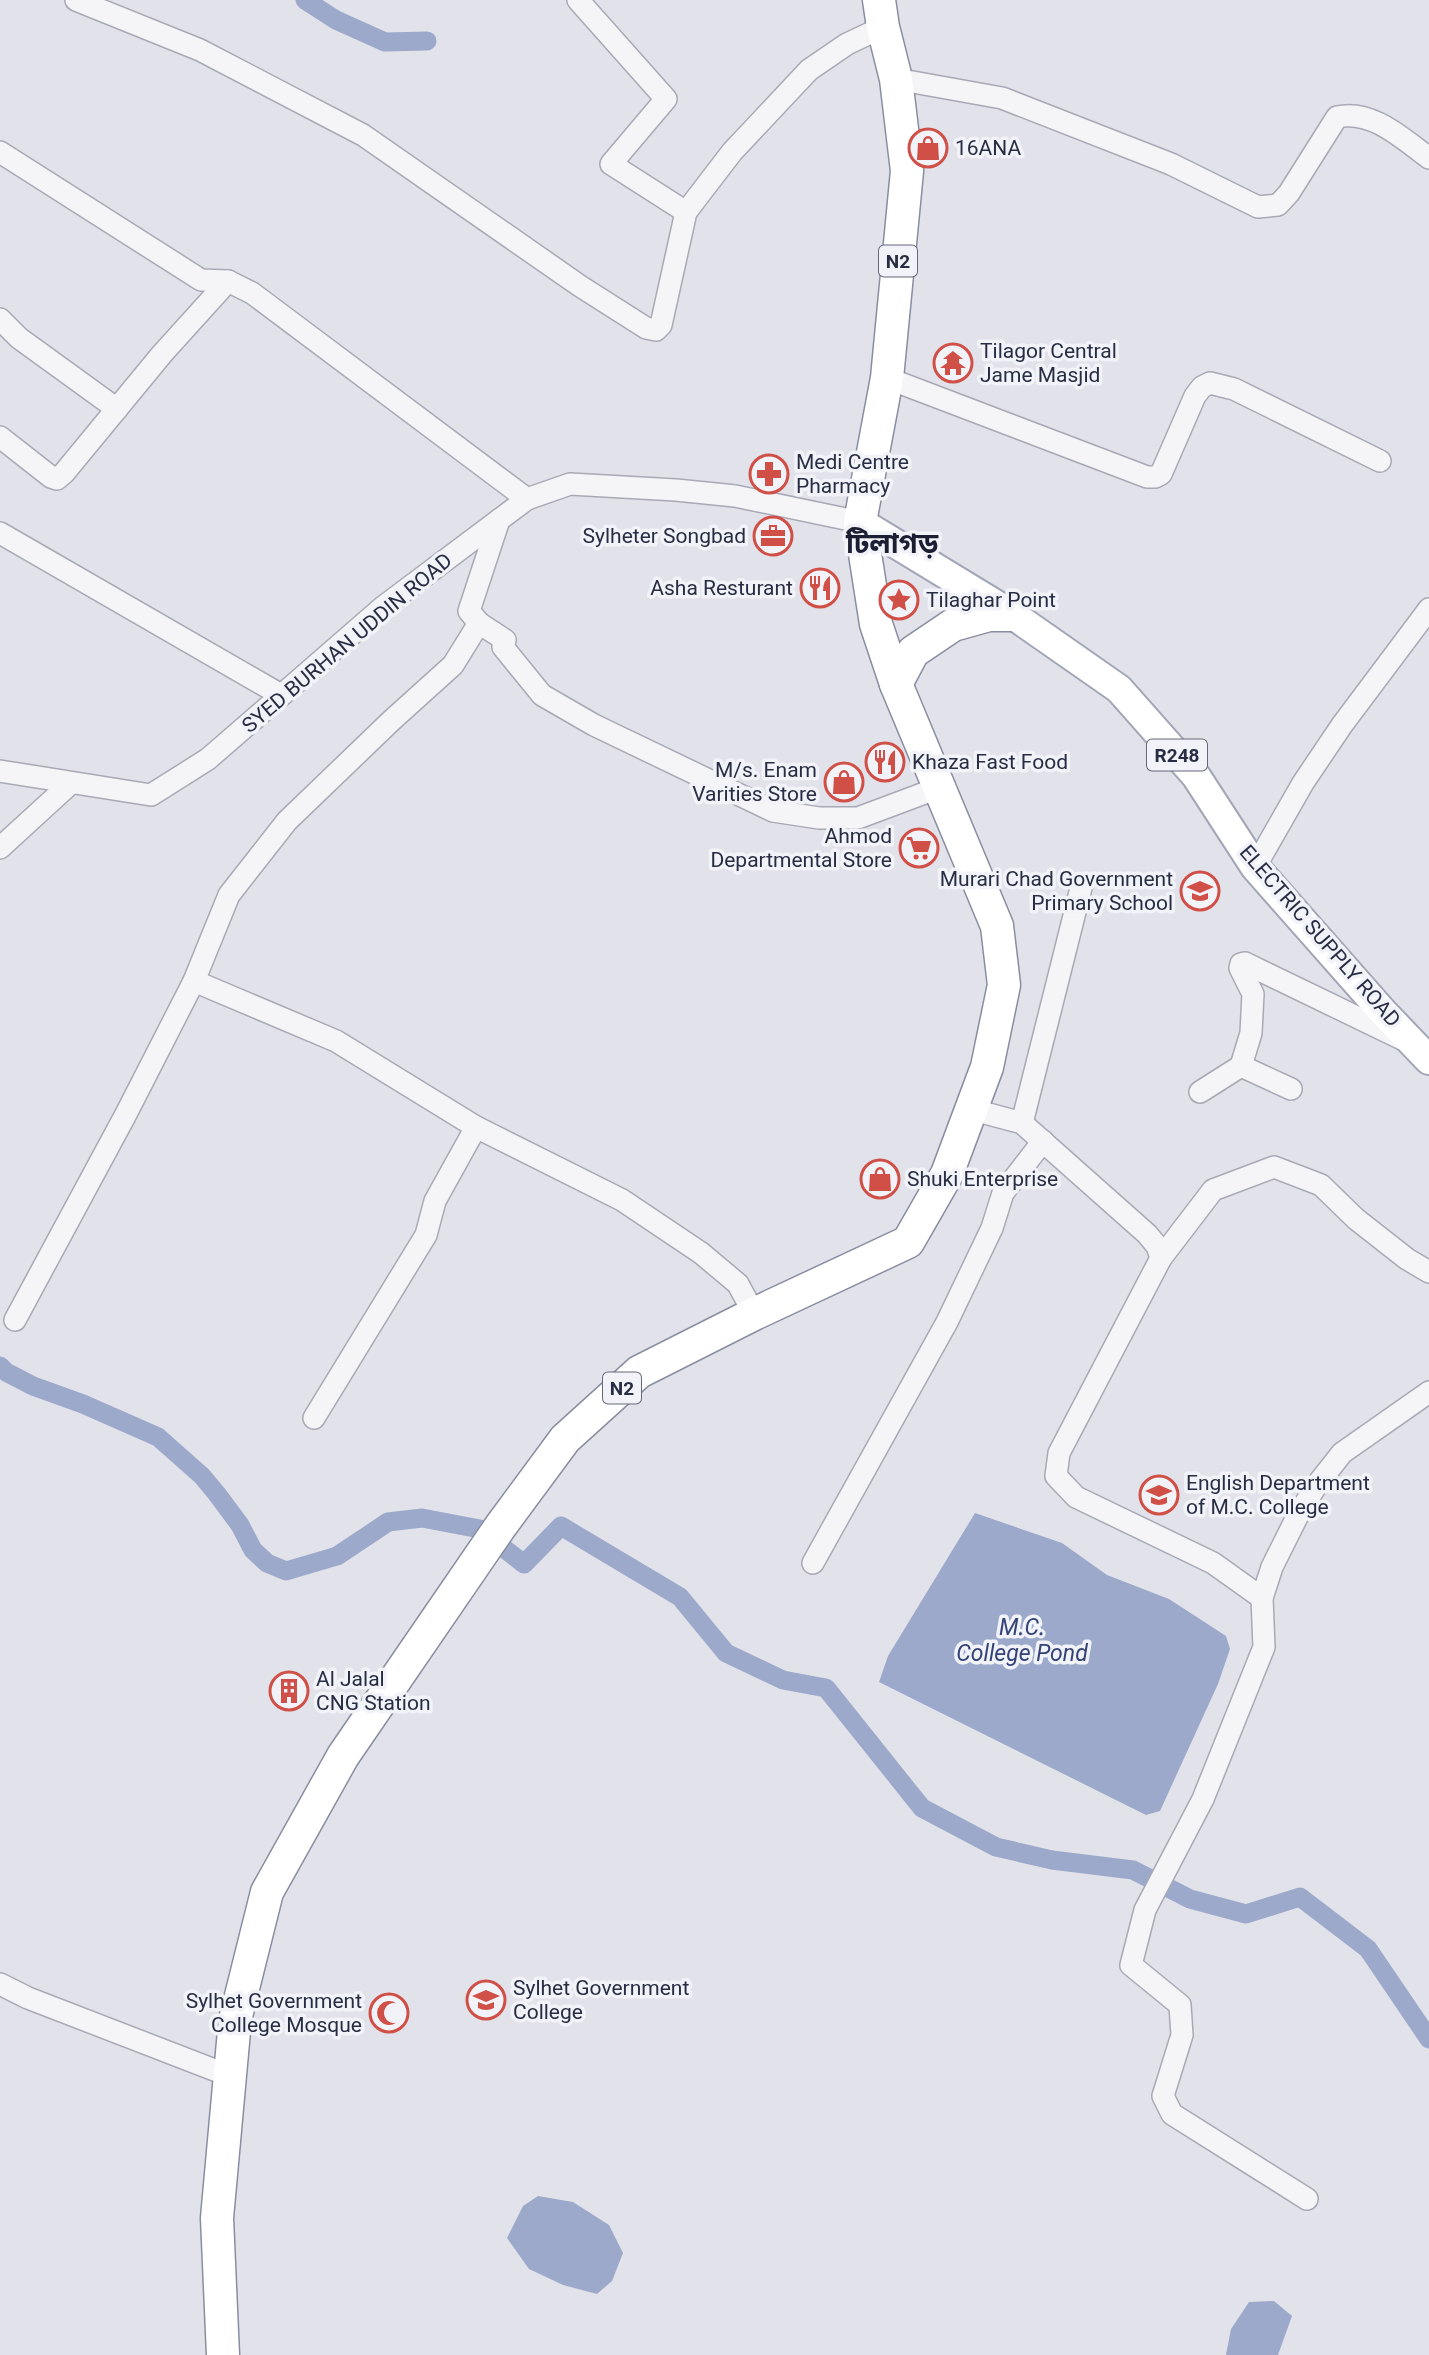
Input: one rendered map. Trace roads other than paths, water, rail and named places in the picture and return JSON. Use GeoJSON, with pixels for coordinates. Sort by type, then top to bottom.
{"type":"FeatureCollection","features":[{"type":"Feature","properties":{"kind":"highway","name":"N2"},"geometry":{"type":"LineString","coordinates":[[223,2355],[217,2218],[235,2020],[267,1892],[343,1756],[500,1527],[565,1439],[639,1372],[754,1314],[908,1242],[947,1174],[987,1067],[1004,985],[997,926],[896,684],[876,624],[860,522],[887,378],[907,171],[896,79],[881,13]]}},
{"type":"Feature","properties":{"kind":"highway"},"geometry":{"type":"LineString","coordinates":[[896,684],[913,652],[953,625],[989,615],[1013,614]]}},
{"type":"Feature","properties":{"kind":"main road","name":"ELECTRIC SUPPLY ROAD"},"geometry":{"type":"LineString","coordinates":[[860,522],[1013,614],[1119,689],[1196,776],[1255,867],[1421,1052]]}},
{"type":"Feature","properties":{"kind":"street"},"geometry":{"type":"LineString","coordinates":[[76,0],[200,50],[363,135],[580,286],[646,328],[656,330],[661,325],[686,212],[732,152],[809,69],[847,44],[881,13]]}},
{"type":"Feature","properties":{"kind":"street"},"geometry":{"type":"LineString","coordinates":[[578,0],[666,99],[611,164],[686,212]]}},
{"type":"Feature","properties":{"kind":"street"},"geometry":{"type":"LineString","coordinates":[[896,79],[1002,98],[1171,164],[1258,207],[1278,205],[1289,193],[1337,117],[1350,114],[1384,125],[1429,158]]}},
{"type":"Feature","properties":{"kind":"street"},"geometry":{"type":"LineString","coordinates":[[0,152],[201,281],[228,281],[252,293],[527,499]]}},
{"type":"Feature","properties":{"kind":"street"},"geometry":{"type":"LineString","coordinates":[[0,437],[57,479],[162,354],[228,281]]}},
{"type":"Feature","properties":{"kind":"street"},"geometry":{"type":"LineString","coordinates":[[0,319],[19,338],[117,409]]}},
{"type":"Feature","properties":{"kind":"street"},"geometry":{"type":"LineString","coordinates":[[887,378],[1147,477],[1161,474],[1195,397],[1202,387],[1210,383],[1234,389],[1380,461]]}},
{"type":"Feature","properties":{"kind":"street","name":"SYED BURHAN UDDIN ROAD"},"geometry":{"type":"LineString","coordinates":[[0,771],[151,794],[208,759],[383,607],[527,499],[570,484],[735,496],[860,522]]}},
{"type":"Feature","properties":{"kind":"street"},"geometry":{"type":"LineString","coordinates":[[499,520],[469,611],[479,623],[505,640],[503,647],[542,695],[594,725],[773,811],[819,818],[858,818],[938,788]]}},
{"type":"Feature","properties":{"kind":"street"},"geometry":{"type":"LineString","coordinates":[[0,533],[281,695]]}},
{"type":"Feature","properties":{"kind":"street"},"geometry":{"type":"LineString","coordinates":[[1255,867],[1303,783],[1342,725],[1429,609]]}},
{"type":"Feature","properties":{"kind":"street"},"geometry":{"type":"LineString","coordinates":[[15,1320],[194,981],[229,895],[287,821],[391,721],[453,666],[479,623]]}},
{"type":"Feature","properties":{"kind":"street"},"geometry":{"type":"LineString","coordinates":[[0,848],[71,783]]}},
{"type":"Feature","properties":{"kind":"street"},"geometry":{"type":"LineString","coordinates":[[1023,1123],[1082,884]]}},
{"type":"Feature","properties":{"kind":"street"},"geometry":{"type":"LineString","coordinates":[[1200,1092],[1241,1066],[1251,1033],[1253,994],[1240,968],[1241,964],[1245,963],[1421,1052]]}},
{"type":"Feature","properties":{"kind":"street"},"geometry":{"type":"LineString","coordinates":[[194,981],[336,1041],[476,1126],[622,1200],[738,1284],[754,1314]]}},
{"type":"Feature","properties":{"kind":"street"},"geometry":{"type":"LineString","coordinates":[[1241,1066],[1290,1089]]}},
{"type":"Feature","properties":{"kind":"street"},"geometry":{"type":"LineString","coordinates":[[970,1109],[1023,1123],[1147,1234],[1157,1246],[1161,1258]]}},
{"type":"Feature","properties":{"kind":"street"},"geometry":{"type":"LineString","coordinates":[[314,1418],[426,1235],[435,1202],[476,1126]]}},
{"type":"Feature","properties":{"kind":"street"},"geometry":{"type":"LineString","coordinates":[[813,1563],[947,1321],[992,1228],[1003,1193],[1043,1141]]}},
{"type":"Feature","properties":{"kind":"street"},"geometry":{"type":"LineString","coordinates":[[1262,1598],[1213,1563],[1076,1497],[1056,1476],[1059,1452],[1161,1258],[1213,1190],[1274,1167],[1321,1185],[1376,1235],[1429,1272]]}},
{"type":"Feature","properties":{"kind":"street"},"geometry":{"type":"LineString","coordinates":[[1307,2199],[1172,2114],[1163,2096],[1182,2035],[1180,2005],[1130,1965],[1145,1910],[1203,1799],[1264,1647],[1262,1598],[1272,1567],[1298,1515],[1316,1486],[1342,1453],[1429,1392]]}},
{"type":"Feature","properties":{"kind":"street"},"geometry":{"type":"LineString","coordinates":[[0,1983],[28,1998],[230,2076]]}},
{"type":"Feature","properties":{"kind":"water","name":"M.C. College Pond"},"geometry":{"type":"Polygon","coordinates":[[[975,1513],[1062,1543],[1107,1575],[1169,1599],[1226,1636],[1230,1649],[1218,1684],[1160,1811],[1146,1815],[879,1682],[888,1656],[975,1513]]]}},
{"type":"Feature","properties":{"kind":"water"},"geometry":{"type":"Polygon","coordinates":[[[538,2196],[573,2202],[609,2225],[623,2253],[612,2281],[597,2294],[563,2285],[529,2269],[507,2238],[523,2206],[538,2196]]]}},
{"type":"Feature","properties":{"kind":"water"},"geometry":{"type":"Polygon","coordinates":[[[1274,2301],[1292,2316],[1278,2355],[1226,2355],[1231,2329],[1249,2302],[1274,2301]]]}},
{"type":"Feature","properties":{"kind":"waterway"},"geometry":{"type":"LineString","coordinates":[[305,0],[336,20],[385,42],[427,41]]}},
{"type":"Feature","properties":{"kind":"waterway"},"geometry":{"type":"LineString","coordinates":[[0,1366],[33,1386],[83,1404],[158,1437],[202,1476],[240,1525],[253,1550],[267,1563],[286,1571],[337,1556],[388,1522],[422,1518],[480,1529]]}},
{"type":"Feature","properties":{"kind":"waterway"},"geometry":{"type":"LineString","coordinates":[[501,1546],[524,1564],[561,1526],[680,1597],[726,1653],[783,1680],[826,1688],[922,1808],[996,1847],[1052,1860],[1133,1870],[1190,1899],[1246,1914],[1300,1897],[1368,1949],[1429,2039]]}},
{"type":"Feature","properties":{"kind":"place","name":"16ANA"},"geometry":{"type":"Point","coordinates":[928,148]}},
{"type":"Feature","properties":{"kind":"place","name":"Tilagor Central Jame Masjid"},"geometry":{"type":"Point","coordinates":[953,363]}},
{"type":"Feature","properties":{"kind":"place","name":"Medi Centre Pharmacy"},"geometry":{"type":"Point","coordinates":[769,474]}},
{"type":"Feature","properties":{"kind":"place","name":"Sylheter Songbad"},"geometry":{"type":"Point","coordinates":[773,536]}},
{"type":"Feature","properties":{"kind":"place","name":"Asha Resturant"},"geometry":{"type":"Point","coordinates":[820,588]}},
{"type":"Feature","properties":{"kind":"place","name":"Tilaghar Point"},"geometry":{"type":"Point","coordinates":[899,600]}},
{"type":"Feature","properties":{"kind":"place","name":"Khaza Fast Food"},"geometry":{"type":"Point","coordinates":[885,762]}},
{"type":"Feature","properties":{"kind":"place","name":"M/s. Enam Varities Store"},"geometry":{"type":"Point","coordinates":[844,782]}},
{"type":"Feature","properties":{"kind":"place","name":"Ahmod Departmental Store"},"geometry":{"type":"Point","coordinates":[919,848]}},
{"type":"Feature","properties":{"kind":"place","name":"Murari Chad Government Primary School"},"geometry":{"type":"Point","coordinates":[1200,891]}},
{"type":"Feature","properties":{"kind":"place","name":"Shuki Enterprise"},"geometry":{"type":"Point","coordinates":[880,1179]}},
{"type":"Feature","properties":{"kind":"place","name":"English Department of M.C. College"},"geometry":{"type":"Point","coordinates":[1159,1495]}},
{"type":"Feature","properties":{"kind":"place","name":"Al Jalal CNG Station"},"geometry":{"type":"Point","coordinates":[289,1691]}},
{"type":"Feature","properties":{"kind":"place","name":"Sylhet Government College"},"geometry":{"type":"Point","coordinates":[486,2000]}},
{"type":"Feature","properties":{"kind":"place","name":"Sylhet Government College Mosque"},"geometry":{"type":"Point","coordinates":[389,2013]}},
{"type":"Feature","properties":{"kind":"district","name":"টিলাগড়"},"geometry":{"type":"Point","coordinates":[892,543]}}]}
